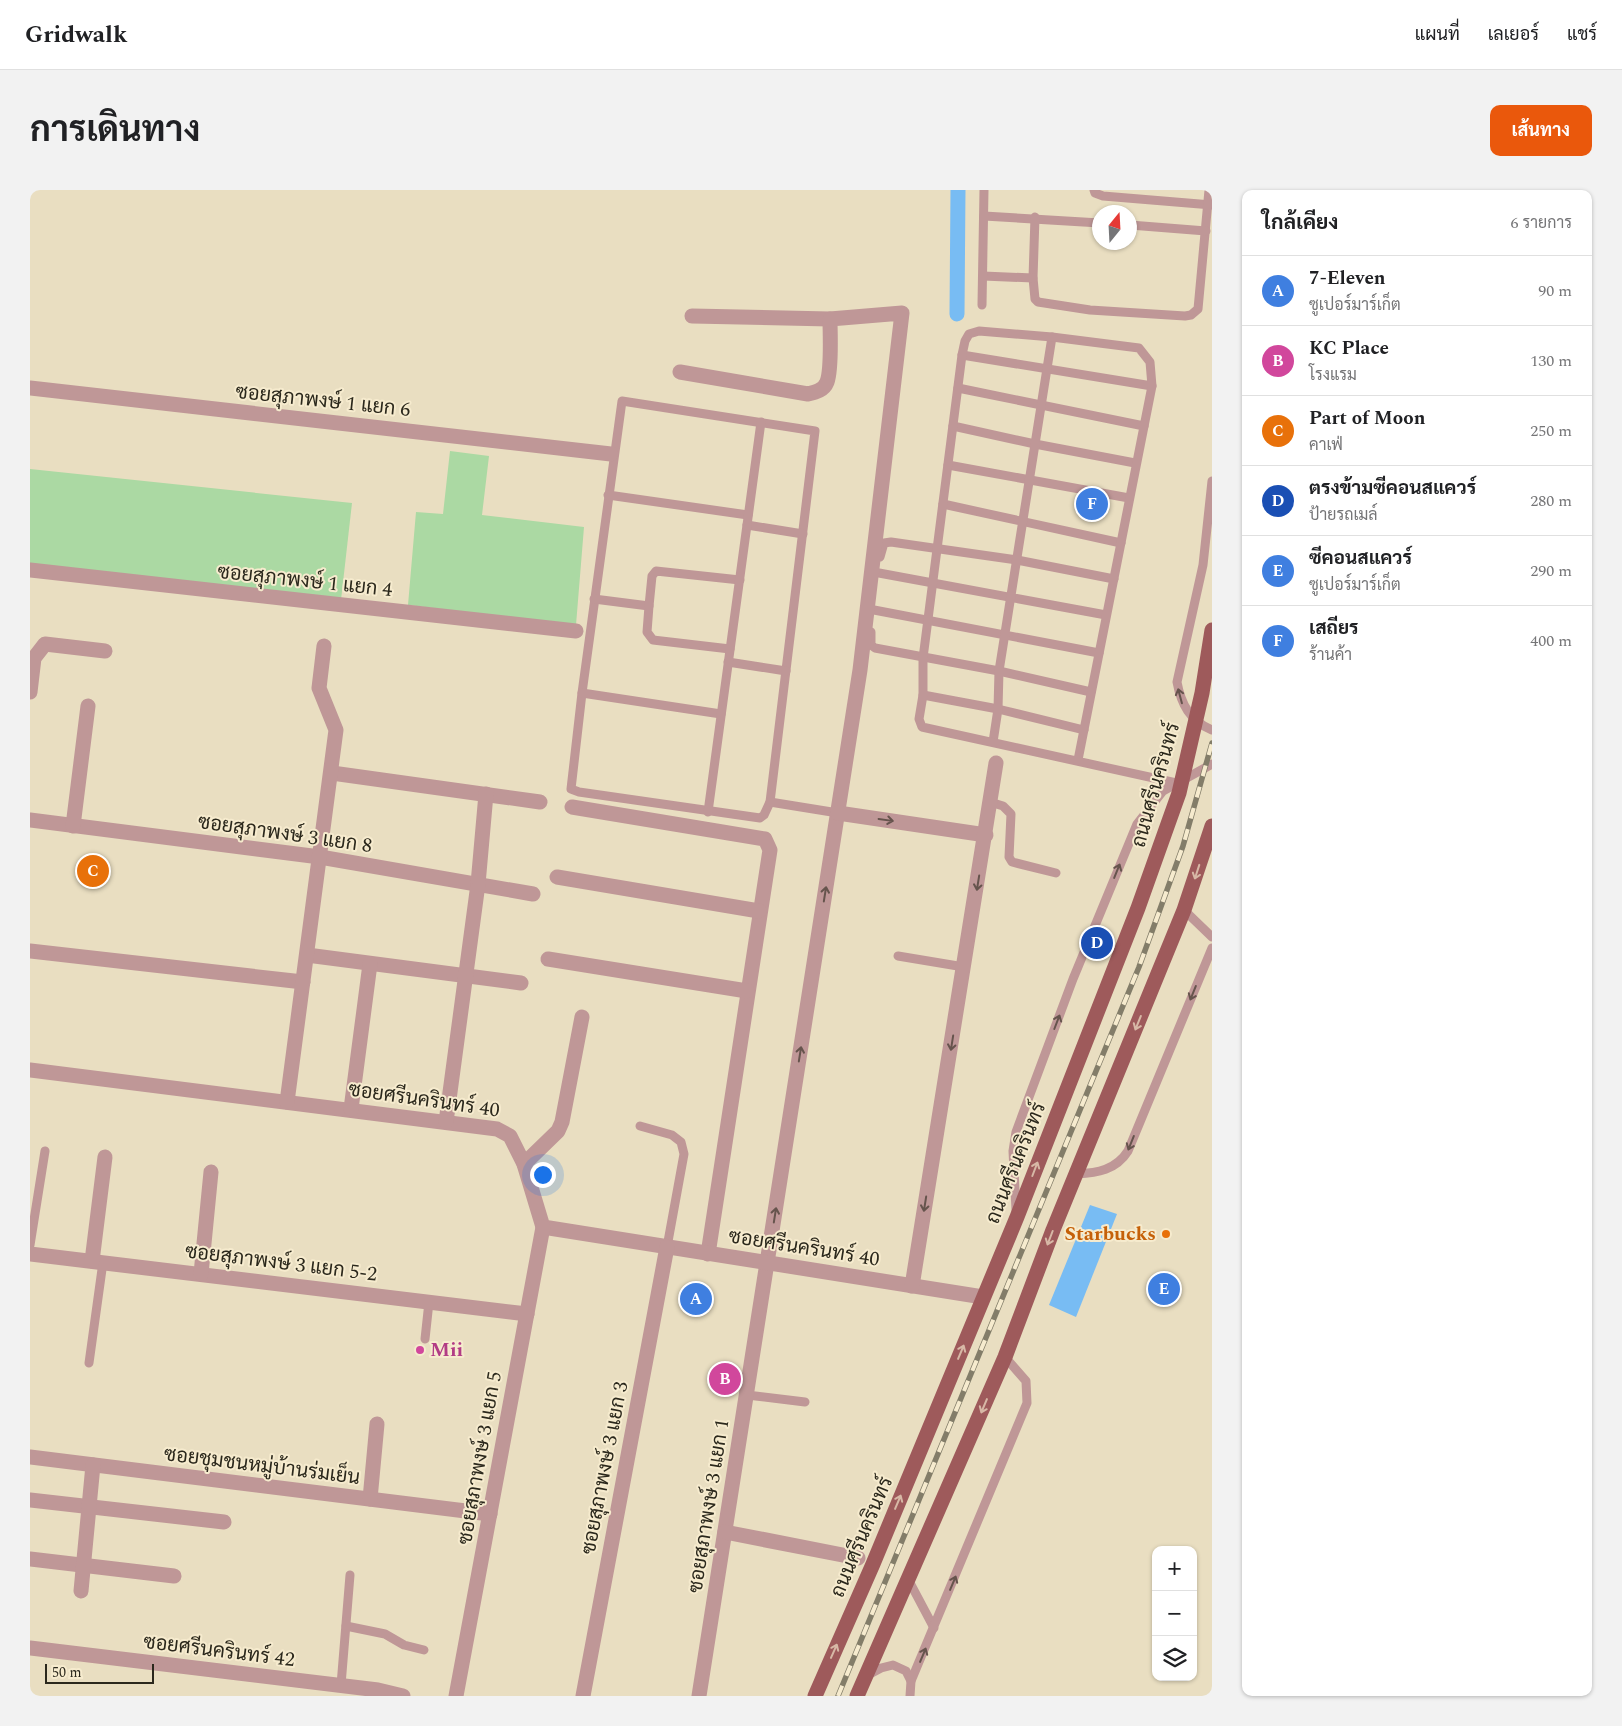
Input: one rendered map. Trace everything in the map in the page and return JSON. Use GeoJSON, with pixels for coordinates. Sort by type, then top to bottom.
{"type":"FeatureCollection","features":[{"type":"Feature","properties":{"kind":"main road","name":"ถนนศรีนครินทร์"},"geometry":{"type":"LineString","coordinates":[[815,1696],[1017,1217],[1138,908],[1181,784],[1202,693],[1212,630]]}},
{"type":"Feature","properties":{"kind":"main road"},"geometry":{"type":"LineString","coordinates":[[857,1696],[1005,1357],[1184,910],[1212,826]]}},
{"type":"Feature","properties":{"kind":"street","name":"ซอยสุภาพงษ์ 3 แยก 1"},"geometry":{"type":"LineString","coordinates":[[699,1696],[860,670],[902,313],[830,319]]}},
{"type":"Feature","properties":{"kind":"street"},"geometry":{"type":"LineString","coordinates":[[680,372],[808,394],[819,391],[827,382],[830,319],[692,316]]}},
{"type":"Feature","properties":{"kind":"street","name":"ซอยสุภาพงษ์ 1 แยก 6"},"geometry":{"type":"LineString","coordinates":[[30,388],[612,454]]}},
{"type":"Feature","properties":{"kind":"street","name":"ซอยสุภาพงษ์ 1 แยก 4"},"geometry":{"type":"LineString","coordinates":[[30,570],[576,631]]}},
{"type":"Feature","properties":{"kind":"street"},"geometry":{"type":"LineString","coordinates":[[30,692],[34,658],[45,644],[105,651]]}},
{"type":"Feature","properties":{"kind":"street"},"geometry":{"type":"LineString","coordinates":[[287,1102],[332,773],[336,730],[319,688],[324,646]]}},
{"type":"Feature","properties":{"kind":"street"},"geometry":{"type":"LineString","coordinates":[[73,826],[88,706]]}},
{"type":"Feature","properties":{"kind":"street"},"geometry":{"type":"LineString","coordinates":[[912,1286],[986,835],[996,763]]}},
{"type":"Feature","properties":{"kind":"street"},"geometry":{"type":"LineString","coordinates":[[332,773],[540,802]]}},
{"type":"Feature","properties":{"kind":"street"},"geometry":{"type":"LineString","coordinates":[[446,1122],[478,884],[486,794]]}},
{"type":"Feature","properties":{"kind":"street"},"geometry":{"type":"LineString","coordinates":[[572,807],[766,839],[770,850],[759,911],[708,1254]]}},
{"type":"Feature","properties":{"kind":"street"},"geometry":{"type":"LineString","coordinates":[[838,813],[986,835]]}},
{"type":"Feature","properties":{"kind":"street","name":"ซอยสุภาพงษ์ 3 แยก 8"},"geometry":{"type":"LineString","coordinates":[[30,820],[320,857],[533,894]]}},
{"type":"Feature","properties":{"kind":"street"},"geometry":{"type":"LineString","coordinates":[[557,877],[759,911]]}},
{"type":"Feature","properties":{"kind":"street"},"geometry":{"type":"LineString","coordinates":[[30,950],[303,982]]}},
{"type":"Feature","properties":{"kind":"street"},"geometry":{"type":"LineString","coordinates":[[307,955],[521,983]]}},
{"type":"Feature","properties":{"kind":"street"},"geometry":{"type":"LineString","coordinates":[[548,959],[747,991]]}},
{"type":"Feature","properties":{"kind":"street"},"geometry":{"type":"LineString","coordinates":[[351,1109],[370,964]]}},
{"type":"Feature","properties":{"kind":"street"},"geometry":{"type":"LineString","coordinates":[[524,1164],[558,1131],[562,1122],[582,1017]]}},
{"type":"Feature","properties":{"kind":"street","name":"ซอยศรีนครินทร์ 40"},"geometry":{"type":"LineString","coordinates":[[30,1070],[351,1109],[506,1132],[510,1136],[524,1164],[543,1227],[983,1297]]}},
{"type":"Feature","properties":{"kind":"street"},"geometry":{"type":"LineString","coordinates":[[97,1261],[105,1157]]}},
{"type":"Feature","properties":{"kind":"street"},"geometry":{"type":"LineString","coordinates":[[201,1274],[211,1172]]}},
{"type":"Feature","properties":{"kind":"street","name":"ซอยสุภาพงษ์ 3 แยก 5"},"geometry":{"type":"LineString","coordinates":[[456,1696],[543,1227]]}},
{"type":"Feature","properties":{"kind":"street","name":"ซอยสุภาพงษ์ 3 แยก 3"},"geometry":{"type":"LineString","coordinates":[[583,1696],[667,1247]]}},
{"type":"Feature","properties":{"kind":"street","name":"ซอยสุภาพงษ์ 3 แยก 5-2"},"geometry":{"type":"LineString","coordinates":[[30,1254],[527,1314]]}},
{"type":"Feature","properties":{"kind":"street"},"geometry":{"type":"LineString","coordinates":[[370,1499],[376,1424]]}},
{"type":"Feature","properties":{"kind":"street","name":"ซอยชุมชนหมู่บ้านร่มเย็น"},"geometry":{"type":"LineString","coordinates":[[30,1457],[490,1514]]}},
{"type":"Feature","properties":{"kind":"street"},"geometry":{"type":"LineString","coordinates":[[80,1592],[93,1465]]}},
{"type":"Feature","properties":{"kind":"street"},"geometry":{"type":"LineString","coordinates":[[30,1500],[224,1522]]}},
{"type":"Feature","properties":{"kind":"street"},"geometry":{"type":"LineString","coordinates":[[725,1532],[858,1558]]}},
{"type":"Feature","properties":{"kind":"street"},"geometry":{"type":"LineString","coordinates":[[30,1559],[174,1576]]}},
{"type":"Feature","properties":{"kind":"street","name":"ซอยศรีนครินทร์ 42"},"geometry":{"type":"LineString","coordinates":[[30,1648],[341,1691],[378,1690],[403,1696]]}},
{"type":"Feature","properties":{"kind":"lane"},"geometry":{"type":"LineString","coordinates":[[982,305],[984,190]]}},
{"type":"Feature","properties":{"kind":"lane"},"geometry":{"type":"LineString","coordinates":[[1094,190],[1095,193],[1103,196],[1210,205]]}},
{"type":"Feature","properties":{"kind":"lane"},"geometry":{"type":"LineString","coordinates":[[1035,217],[1033,278],[1035,298],[1043,304],[1099,310],[1191,315],[1198,309],[1210,205],[1209,190]]}},
{"type":"Feature","properties":{"kind":"lane"},"geometry":{"type":"LineString","coordinates":[[984,216],[1035,217],[1092,222]]}},
{"type":"Feature","properties":{"kind":"lane"},"geometry":{"type":"LineString","coordinates":[[1137,226],[1206,232]]}},
{"type":"Feature","properties":{"kind":"lane"},"geometry":{"type":"LineString","coordinates":[[983,276],[1033,278]]}},
{"type":"Feature","properties":{"kind":"lane"},"geometry":{"type":"LineString","coordinates":[[1078,760],[1121,544],[1135,463],[1152,386],[1150,362],[1139,348],[1052,337],[979,331],[969,334],[964,341],[923,658],[923,695],[919,719],[922,727],[1181,784]]}},
{"type":"Feature","properties":{"kind":"lane"},"geometry":{"type":"LineString","coordinates":[[993,742],[1004,636],[1052,337]]}},
{"type":"Feature","properties":{"kind":"lane"},"geometry":{"type":"LineString","coordinates":[[962,355],[1152,386]]}},
{"type":"Feature","properties":{"kind":"lane"},"geometry":{"type":"LineString","coordinates":[[958,388],[1144,426]]}},
{"type":"Feature","properties":{"kind":"lane"},"geometry":{"type":"LineString","coordinates":[[623,401],[815,431],[770,802],[764,815],[760,818],[708,812],[572,790],[570,783],[612,454],[620,404],[623,401]]}},
{"type":"Feature","properties":{"kind":"lane"},"geometry":{"type":"LineString","coordinates":[[708,812],[761,422]]}},
{"type":"Feature","properties":{"kind":"lane"},"geometry":{"type":"LineString","coordinates":[[953,426],[1135,463]]}},
{"type":"Feature","properties":{"kind":"lane"},"geometry":{"type":"LineString","coordinates":[[948,465],[1029,478],[1129,498]]}},
{"type":"Feature","properties":{"kind":"lane"},"geometry":{"type":"LineString","coordinates":[[1212,481],[1203,565],[1177,682],[1180,700],[1185,709],[1205,728],[1212,730]]}},
{"type":"Feature","properties":{"kind":"lane"},"geometry":{"type":"LineString","coordinates":[[608,495],[748,520],[803,534]]}},
{"type":"Feature","properties":{"kind":"lane"},"geometry":{"type":"LineString","coordinates":[[943,504],[1121,544]]}},
{"type":"Feature","properties":{"kind":"lane"},"geometry":{"type":"LineString","coordinates":[[1091,692],[999,671],[923,658],[871,645],[884,543],[937,547],[1114,578]]}},
{"type":"Feature","properties":{"kind":"lane"},"geometry":{"type":"LineString","coordinates":[[730,649],[651,639],[647,629],[652,576],[656,571],[740,580]]}},
{"type":"Feature","properties":{"kind":"lane"},"geometry":{"type":"LineString","coordinates":[[879,573],[1106,615]]}},
{"type":"Feature","properties":{"kind":"lane"},"geometry":{"type":"LineString","coordinates":[[594,599],[649,606]]}},
{"type":"Feature","properties":{"kind":"lane"},"geometry":{"type":"LineString","coordinates":[[874,610],[1099,653]]}},
{"type":"Feature","properties":{"kind":"lane"},"geometry":{"type":"LineString","coordinates":[[728,662],[786,671]]}},
{"type":"Feature","properties":{"kind":"lane"},"geometry":{"type":"LineString","coordinates":[[582,693],[721,714]]}},
{"type":"Feature","properties":{"kind":"lane"},"geometry":{"type":"LineString","coordinates":[[923,695],[998,708],[1084,730]]}},
{"type":"Feature","properties":{"kind":"lane"},"geometry":{"type":"LineString","coordinates":[[1017,1217],[1013,1151],[1016,1132],[1039,1067],[1137,824],[1163,791],[1206,765],[1212,764]]}},
{"type":"Feature","properties":{"kind":"lane"},"geometry":{"type":"LineString","coordinates":[[770,802],[838,813]]}},
{"type":"Feature","properties":{"kind":"lane"},"geometry":{"type":"LineString","coordinates":[[990,802],[1003,806],[1011,814],[1009,856],[1012,862],[1056,873]]}},
{"type":"Feature","properties":{"kind":"lane"},"geometry":{"type":"LineString","coordinates":[[1184,910],[1212,937]]}},
{"type":"Feature","properties":{"kind":"lane"},"geometry":{"type":"LineString","coordinates":[[1077,1174],[1095,1173],[1108,1169],[1126,1155],[1212,948]]}},
{"type":"Feature","properties":{"kind":"lane"},"geometry":{"type":"LineString","coordinates":[[898,956],[964,967]]}},
{"type":"Feature","properties":{"kind":"lane"},"geometry":{"type":"LineString","coordinates":[[640,1126],[672,1135],[681,1142],[684,1154],[667,1247]]}},
{"type":"Feature","properties":{"kind":"lane"},"geometry":{"type":"LineString","coordinates":[[30,1245],[45,1151]]}},
{"type":"Feature","properties":{"kind":"lane"},"geometry":{"type":"LineString","coordinates":[[89,1363],[97,1261]]}},
{"type":"Feature","properties":{"kind":"lane"},"geometry":{"type":"LineString","coordinates":[[425,1339],[429,1302]]}},
{"type":"Feature","properties":{"kind":"lane"},"geometry":{"type":"LineString","coordinates":[[910,1696],[911,1681],[1027,1403],[1026,1381],[1005,1357]]}},
{"type":"Feature","properties":{"kind":"lane"},"geometry":{"type":"LineString","coordinates":[[747,1395],[805,1402]]}},
{"type":"Feature","properties":{"kind":"lane"},"geometry":{"type":"LineString","coordinates":[[341,1691],[350,1575]]}},
{"type":"Feature","properties":{"kind":"lane"},"geometry":{"type":"LineString","coordinates":[[908,1579],[934,1628]]}},
{"type":"Feature","properties":{"kind":"lane"},"geometry":{"type":"LineString","coordinates":[[346,1626],[385,1634],[404,1645],[424,1650]]}},
{"type":"Feature","properties":{"kind":"lane"},"geometry":{"type":"LineString","coordinates":[[865,1677],[881,1668],[893,1665],[906,1671],[911,1681]]}},
{"type":"Feature","properties":{"kind":"green space"},"geometry":{"type":"Polygon","coordinates":[[[450,451],[489,456],[482,515],[584,527],[576,625],[408,605],[416,512],[443,514],[450,451]]]}},
{"type":"Feature","properties":{"kind":"green space"},"geometry":{"type":"Polygon","coordinates":[[[30,469],[352,503],[341,600],[30,565],[30,469]]]}},
{"type":"Feature","properties":{"kind":"water"},"geometry":{"type":"Polygon","coordinates":[[[1090,1205],[1117,1214],[1076,1317],[1049,1305],[1090,1205]]]}},
{"type":"Feature","properties":{"kind":"waterway"},"geometry":{"type":"LineString","coordinates":[[957,314],[958,190]]}},
{"type":"Feature","properties":{"kind":"railway"},"geometry":{"type":"LineString","coordinates":[[838,1696],[1139,967],[1183,846],[1212,743]]}},
{"type":"Feature","properties":{"kind":"place","name":"เสถียร"},"geometry":{"type":"Point","coordinates":[1092,504]}},
{"type":"Feature","properties":{"kind":"place","name":"Part of Moon"},"geometry":{"type":"Point","coordinates":[93,871]}},
{"type":"Feature","properties":{"kind":"place","name":"ตรงข้ามซีคอนสแควร์"},"geometry":{"type":"Point","coordinates":[1097,943]}},
{"type":"Feature","properties":{"kind":"place","name":"Starbucks"},"geometry":{"type":"Point","coordinates":[1166,1234]}},
{"type":"Feature","properties":{"kind":"place","name":"ซีคอนสแควร์"},"geometry":{"type":"Point","coordinates":[1164,1289]}},
{"type":"Feature","properties":{"kind":"place","name":"7-Eleven"},"geometry":{"type":"Point","coordinates":[696,1299]}},
{"type":"Feature","properties":{"kind":"place","name":"Mii"},"geometry":{"type":"Point","coordinates":[420,1350]}},
{"type":"Feature","properties":{"kind":"place","name":"KC Place"},"geometry":{"type":"Point","coordinates":[725,1379]}}]}
